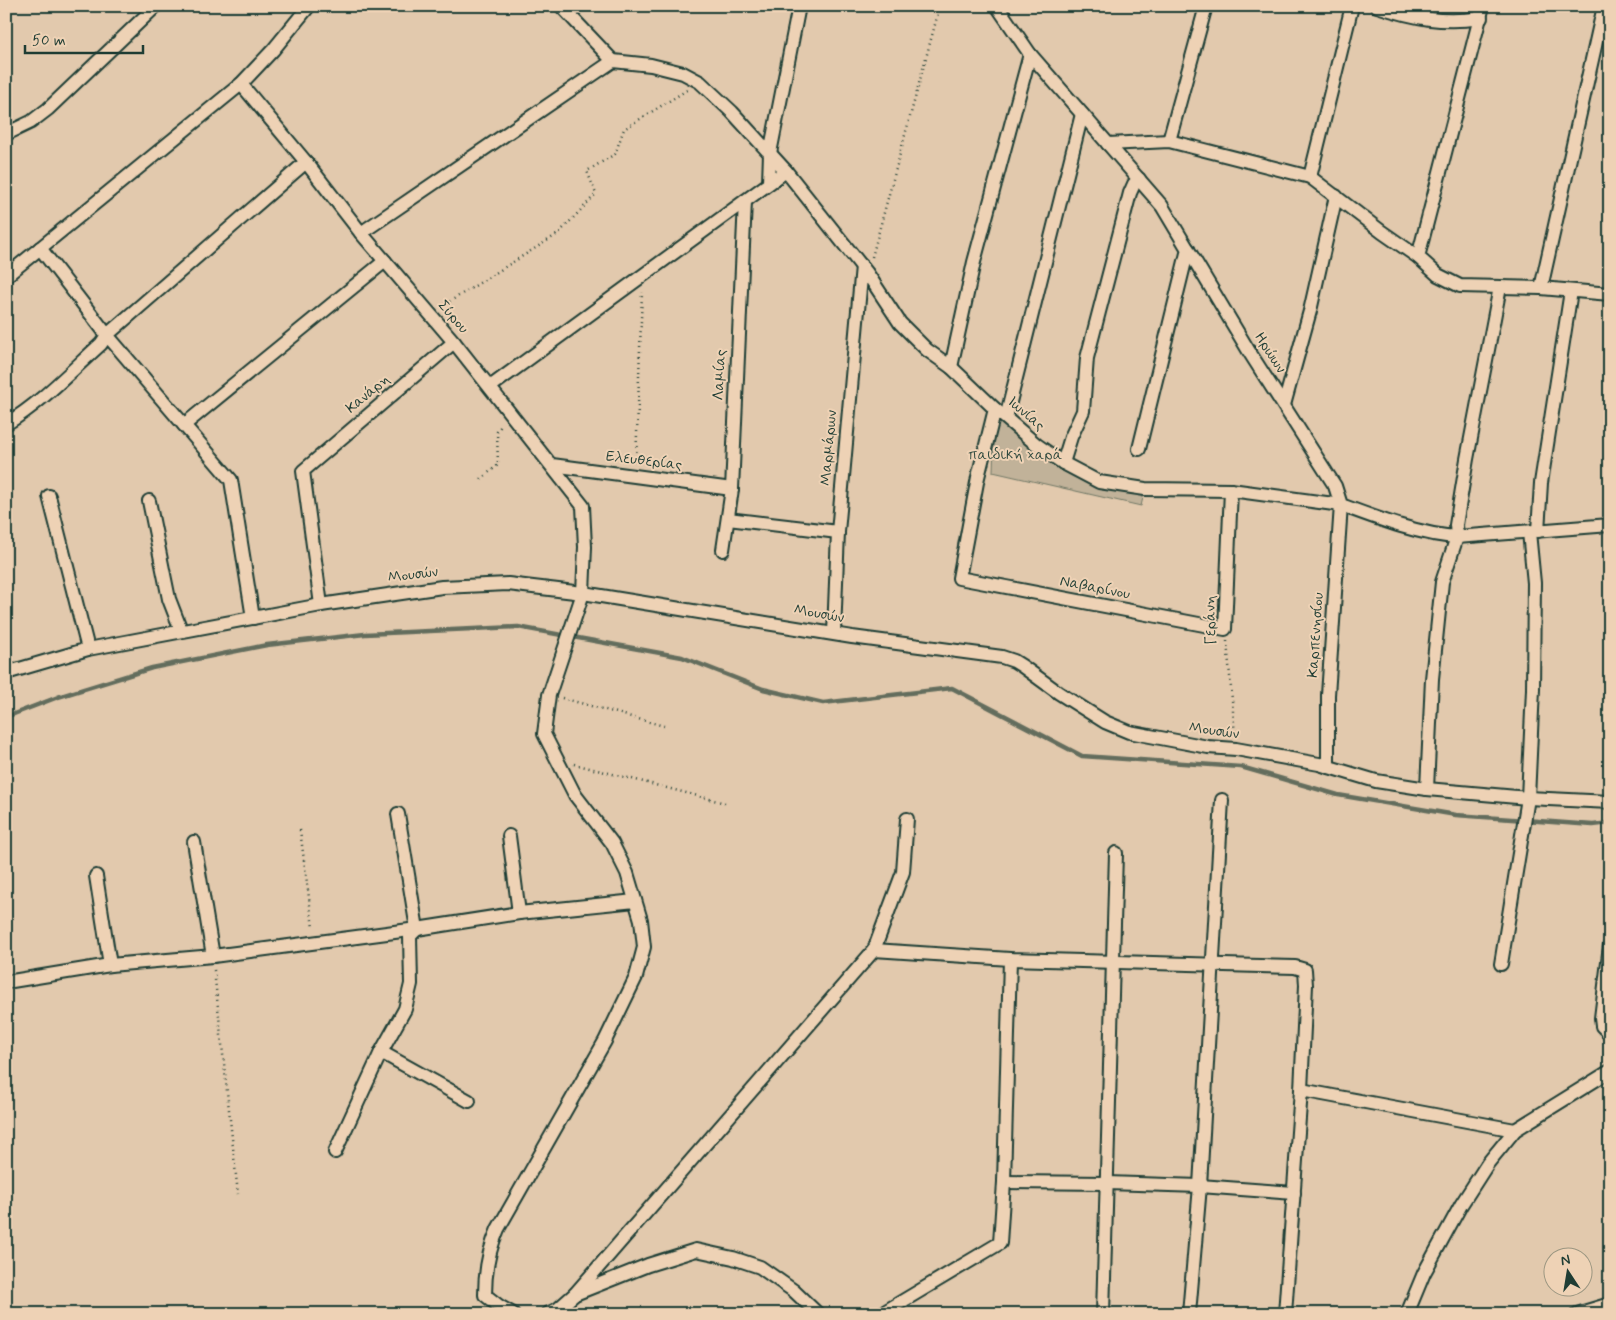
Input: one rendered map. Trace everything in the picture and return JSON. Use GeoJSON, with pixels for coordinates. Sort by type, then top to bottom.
{"type":"FeatureCollection","features":[{"type":"Feature","properties":{"kind":"street"},"geometry":{"type":"LineString","coordinates":[[6,134],[32,122],[48,109],[156,6]]}},
{"type":"Feature","properties":{"kind":"street"},"geometry":{"type":"LineString","coordinates":[[6,276],[241,84],[273,50],[309,6]]}},
{"type":"Feature","properties":{"kind":"street"},"geometry":{"type":"LineString","coordinates":[[561,6],[613,61]]}},
{"type":"Feature","properties":{"kind":"street"},"geometry":{"type":"LineString","coordinates":[[769,183],[770,153],[799,6]]}},
{"type":"Feature","properties":{"kind":"street","name":"Ηρώων"},"geometry":{"type":"LineString","coordinates":[[997,6],[1030,54],[1162,206],[1250,353],[1335,486],[1341,505]]}},
{"type":"Feature","properties":{"kind":"street"},"geometry":{"type":"LineString","coordinates":[[1169,141],[1206,6]]}},
{"type":"Feature","properties":{"kind":"street"},"geometry":{"type":"LineString","coordinates":[[1310,177],[1352,6]]}},
{"type":"Feature","properties":{"kind":"street"},"geometry":{"type":"LineString","coordinates":[[1377,6],[1425,20],[1446,21],[1482,12],[1418,256]]}},
{"type":"Feature","properties":{"kind":"street"},"geometry":{"type":"LineString","coordinates":[[1541,288],[1604,6]]}},
{"type":"Feature","properties":{"kind":"street"},"geometry":{"type":"LineString","coordinates":[[951,367],[974,262],[1030,54]]}},
{"type":"Feature","properties":{"kind":"street"},"geometry":{"type":"LineString","coordinates":[[361,233],[613,61],[651,65],[683,74],[700,82]]}},
{"type":"Feature","properties":{"kind":"street","name":"Ιωνίας"},"geometry":{"type":"LineString","coordinates":[[700,82],[732,112],[786,171],[864,270],[900,323],[926,350],[951,367],[995,409],[1037,445],[1063,463],[1098,482],[1145,489],[1231,490],[1341,505]]}},
{"type":"Feature","properties":{"kind":"street","name":"Σύρου"},"geometry":{"type":"LineString","coordinates":[[241,84],[306,162],[384,261],[454,342],[583,506],[585,548],[583,593],[549,694],[544,734],[575,795],[612,843],[627,873],[644,931],[644,947],[636,977],[605,1041],[493,1241],[485,1278],[486,1295],[499,1306],[513,1314]]}},
{"type":"Feature","properties":{"kind":"street"},"geometry":{"type":"LineString","coordinates":[[1006,418],[1082,114]]}},
{"type":"Feature","properties":{"kind":"street"},"geometry":{"type":"LineString","coordinates":[[1108,144],[1169,141],[1310,177],[1382,232],[1418,256],[1438,275],[1460,286],[1541,288],[1610,294]]}},
{"type":"Feature","properties":{"kind":"street"},"geometry":{"type":"LineString","coordinates":[[6,424],[45,395],[101,344],[107,335],[306,162]]}},
{"type":"Feature","properties":{"kind":"street"},"geometry":{"type":"LineString","coordinates":[[490,387],[786,171]]}},
{"type":"Feature","properties":{"kind":"street"},"geometry":{"type":"LineString","coordinates":[[1063,463],[1071,437],[1083,410],[1087,358],[1130,192],[1139,179]]}},
{"type":"Feature","properties":{"kind":"street"},"geometry":{"type":"LineString","coordinates":[[1284,405],[1310,311],[1336,196]]}},
{"type":"Feature","properties":{"kind":"street","name":"Λαμίας"},"geometry":{"type":"LineString","coordinates":[[723,550],[732,489],[745,201]]}},
{"type":"Feature","properties":{"kind":"street"},"geometry":{"type":"LineString","coordinates":[[40,248],[107,335],[231,480],[254,618]]}},
{"type":"Feature","properties":{"kind":"street"},"geometry":{"type":"LineString","coordinates":[[1139,448],[1188,249]]}},
{"type":"Feature","properties":{"kind":"street"},"geometry":{"type":"LineString","coordinates":[[184,425],[384,261]]}},
{"type":"Feature","properties":{"kind":"street","name":"Μαρμάρων"},"geometry":{"type":"LineString","coordinates":[[834,633],[838,532],[864,270]]}},
{"type":"Feature","properties":{"kind":"street"},"geometry":{"type":"LineString","coordinates":[[1427,789],[1432,679],[1442,582],[1457,537],[1456,525],[1466,459],[1500,287]]}},
{"type":"Feature","properties":{"kind":"street"},"geometry":{"type":"LineString","coordinates":[[1501,964],[1528,798],[1534,689],[1533,531],[1571,291]]}},
{"type":"Feature","properties":{"kind":"street","name":"Κανάρη"},"geometry":{"type":"LineString","coordinates":[[321,605],[303,471],[454,342]]}},
{"type":"Feature","properties":{"kind":"street","name":"Ναβαρίνου"},"geometry":{"type":"LineString","coordinates":[[995,409],[978,477],[959,578],[1225,629]]}},
{"type":"Feature","properties":{"kind":"street","name":"Ελευθερίας"},"geometry":{"type":"LineString","coordinates":[[552,465],[732,489]]}},
{"type":"Feature","properties":{"kind":"street","name":"Γεράνη"},"geometry":{"type":"LineString","coordinates":[[1225,629],[1231,490]]}},
{"type":"Feature","properties":{"kind":"street"},"geometry":{"type":"LineString","coordinates":[[49,496],[88,649]]}},
{"type":"Feature","properties":{"kind":"street"},"geometry":{"type":"LineString","coordinates":[[149,501],[169,599],[181,630]]}},
{"type":"Feature","properties":{"kind":"street"},"geometry":{"type":"LineString","coordinates":[[1341,505],[1378,519],[1442,536],[1457,537],[1610,525]]}},
{"type":"Feature","properties":{"kind":"street","name":"Καρπενησίου"},"geometry":{"type":"LineString","coordinates":[[1328,767],[1328,695],[1341,505]]}},
{"type":"Feature","properties":{"kind":"street"},"geometry":{"type":"LineString","coordinates":[[728,519],[838,532]]}},
{"type":"Feature","properties":{"kind":"street","name":"Μουσών"},"geometry":{"type":"LineString","coordinates":[[6,673],[88,649],[321,605],[442,587],[508,584],[583,593],[852,637],[1002,658],[1014,661],[1105,722],[1128,732],[1208,747],[1236,749],[1328,767],[1376,781],[1427,789],[1528,798],[1610,802]]}},
{"type":"Feature","properties":{"kind":"street"},"geometry":{"type":"LineString","coordinates":[[1189,1314],[1200,1186],[1222,800]]}},
{"type":"Feature","properties":{"kind":"street"},"geometry":{"type":"LineString","coordinates":[[398,814],[417,929]]}},
{"type":"Feature","properties":{"kind":"street"},"geometry":{"type":"LineString","coordinates":[[547,1314],[558,1309],[575,1294],[874,950],[904,872],[907,819]]}},
{"type":"Feature","properties":{"kind":"street"},"geometry":{"type":"LineString","coordinates":[[509,836],[520,913]]}},
{"type":"Feature","properties":{"kind":"street"},"geometry":{"type":"LineString","coordinates":[[194,842],[213,956]]}},
{"type":"Feature","properties":{"kind":"street"},"geometry":{"type":"LineString","coordinates":[[1102,1314],[1108,1183],[1116,853]]}},
{"type":"Feature","properties":{"kind":"street"},"geometry":{"type":"LineString","coordinates":[[96,876],[110,965]]}},
{"type":"Feature","properties":{"kind":"street"},"geometry":{"type":"LineString","coordinates":[[6,982],[110,965],[213,956],[417,929],[520,913],[635,901]]}},
{"type":"Feature","properties":{"kind":"street"},"geometry":{"type":"LineString","coordinates":[[335,1152],[381,1052],[405,1009],[411,984],[410,936],[417,929]]}},
{"type":"Feature","properties":{"kind":"street"},"geometry":{"type":"LineString","coordinates":[[1610,945],[1601,1018],[1602,1026],[1610,1034]]}},
{"type":"Feature","properties":{"kind":"street"},"geometry":{"type":"LineString","coordinates":[[874,950],[1010,959],[1295,967],[1305,970],[1301,1090],[1285,1314]]}},
{"type":"Feature","properties":{"kind":"street"},"geometry":{"type":"LineString","coordinates":[[881,1314],[1000,1244],[1004,1182],[1010,959]]}},
{"type":"Feature","properties":{"kind":"street"},"geometry":{"type":"LineString","coordinates":[[381,1052],[469,1101]]}},
{"type":"Feature","properties":{"kind":"street"},"geometry":{"type":"LineString","coordinates":[[1407,1314],[1424,1273],[1461,1205],[1488,1163],[1515,1130],[1610,1071]]}},
{"type":"Feature","properties":{"kind":"street"},"geometry":{"type":"LineString","coordinates":[[1301,1090],[1515,1130]]}},
{"type":"Feature","properties":{"kind":"street"},"geometry":{"type":"LineString","coordinates":[[1004,1182],[1200,1186],[1294,1193]]}},
{"type":"Feature","properties":{"kind":"street"},"geometry":{"type":"LineString","coordinates":[[575,1294],[648,1265],[696,1250],[733,1258],[760,1267],[794,1291],[818,1314]]}},
{"type":"Feature","properties":{"kind":"street"},"geometry":{"type":"LineString","coordinates":[[1583,1313],[1610,1304]]}},
{"type":"Feature","properties":{"kind":"path"},"geometry":{"type":"LineString","coordinates":[[864,270],[940,6]]}},
{"type":"Feature","properties":{"kind":"path"},"geometry":{"type":"LineString","coordinates":[[429,315],[558,234],[596,194],[586,171],[615,154],[624,129],[700,82]]}},
{"type":"Feature","properties":{"kind":"path"},"geometry":{"type":"LineString","coordinates":[[635,476],[642,277]]}},
{"type":"Feature","properties":{"kind":"path"},"geometry":{"type":"LineString","coordinates":[[481,479],[498,465],[497,432],[511,413]]}},
{"type":"Feature","properties":{"kind":"path","name":"Γεράνη"},"geometry":{"type":"LineString","coordinates":[[1225,629],[1235,716],[1236,749]]}},
{"type":"Feature","properties":{"kind":"path"},"geometry":{"type":"LineString","coordinates":[[549,694],[664,726]]}},
{"type":"Feature","properties":{"kind":"path"},"geometry":{"type":"LineString","coordinates":[[557,760],[725,803]]}},
{"type":"Feature","properties":{"kind":"path"},"geometry":{"type":"LineString","coordinates":[[300,830],[315,942]]}},
{"type":"Feature","properties":{"kind":"path"},"geometry":{"type":"LineString","coordinates":[[213,956],[238,1194]]}},
{"type":"Feature","properties":{"kind":"green space","name":"παιδική χαρά"},"geometry":{"type":"Polygon","coordinates":[[[995,409],[1099,482],[1145,489],[1141,506],[993,472],[995,409]]]}},
{"type":"Feature","properties":{"kind":"waterway"},"geometry":{"type":"LineString","coordinates":[[6,717],[58,697],[152,668],[267,645],[365,634],[518,627],[682,657],[763,689],[823,703],[952,688],[1082,756],[1241,767],[1338,795],[1456,815],[1593,825],[1610,823]]}}]}
